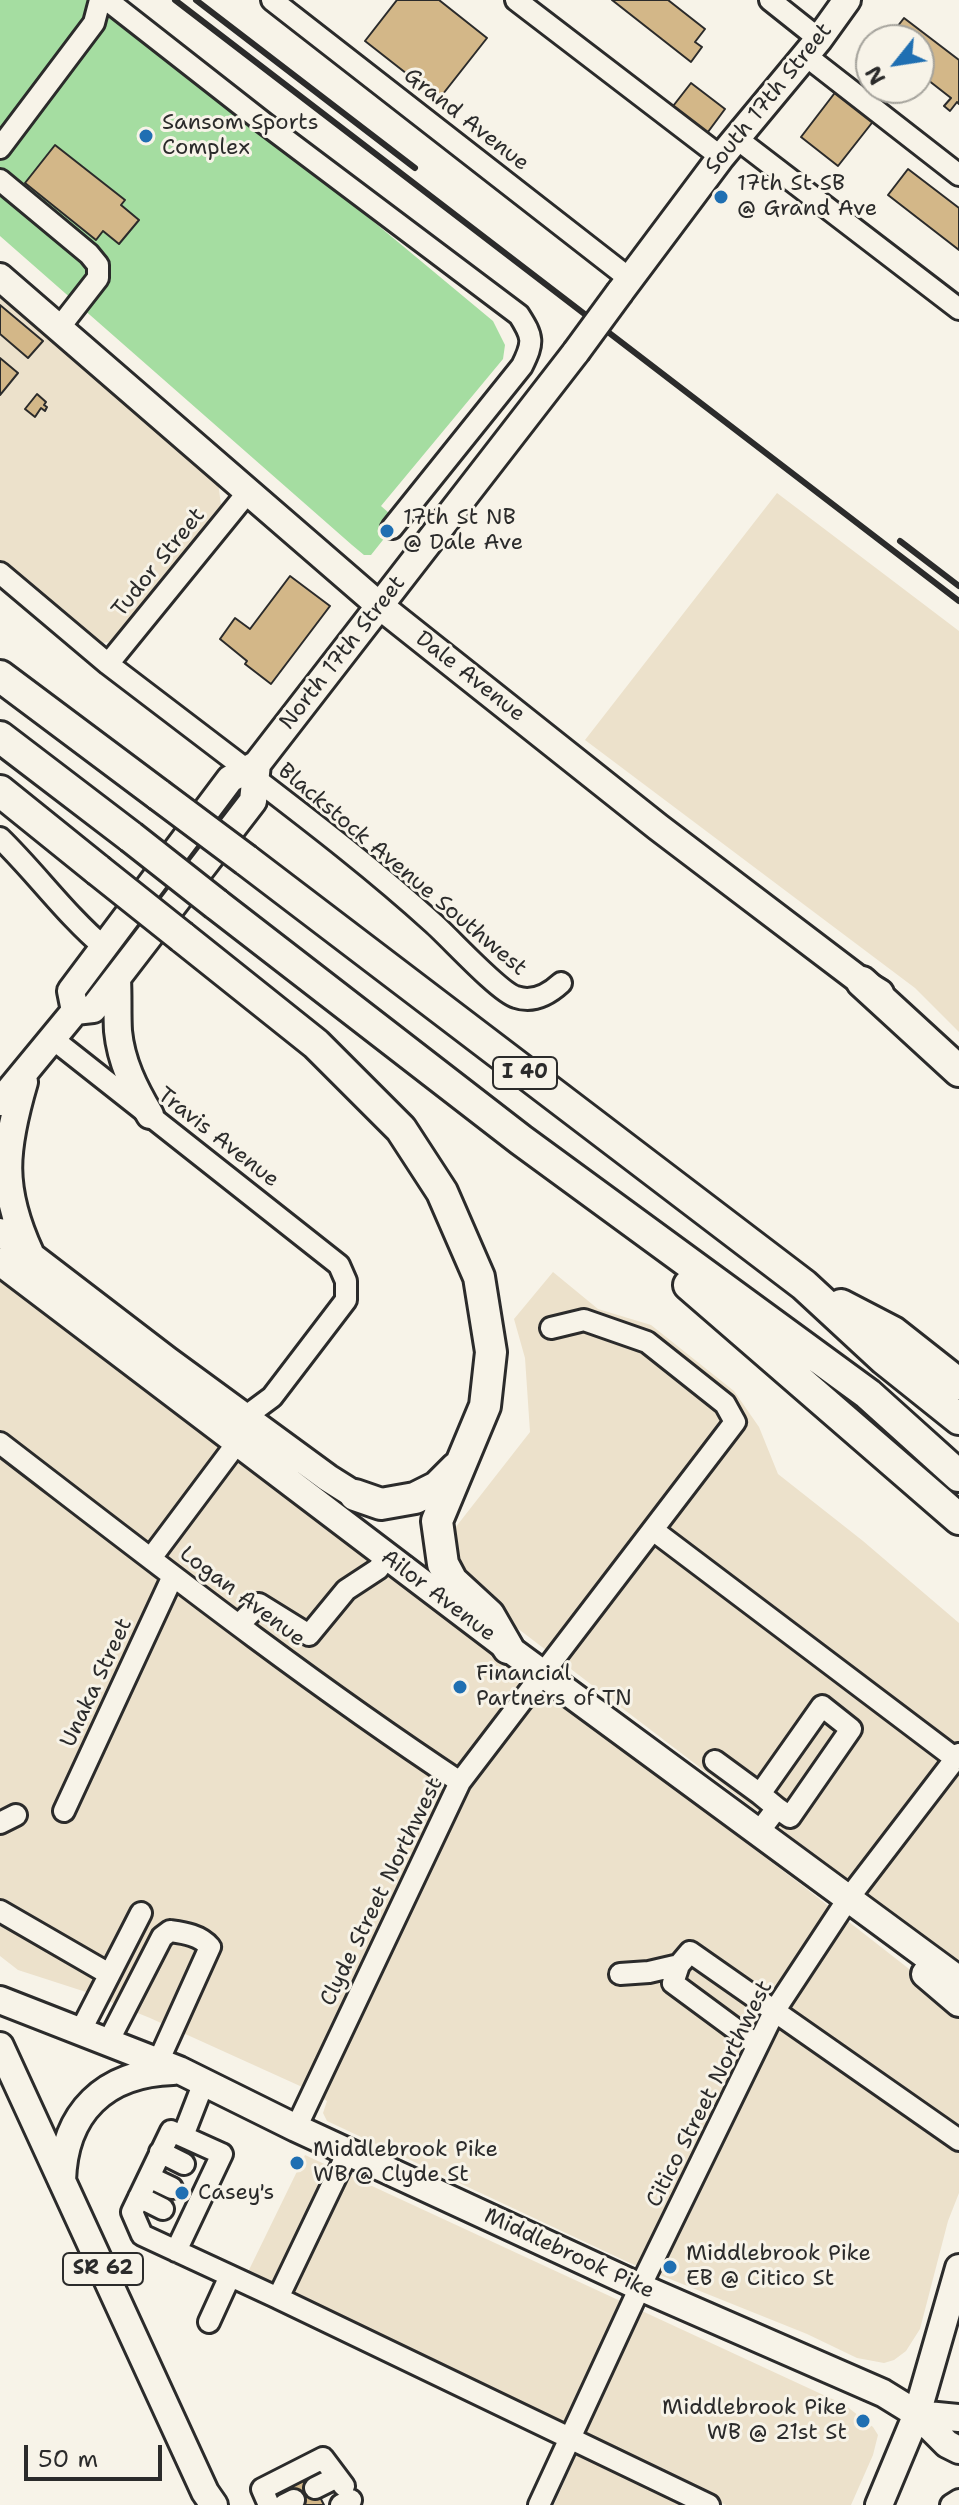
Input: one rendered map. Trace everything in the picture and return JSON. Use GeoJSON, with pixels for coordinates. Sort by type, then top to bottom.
{"type":"FeatureCollection","features":[{"type":"Feature","properties":{"kind":"highway"},"geometry":{"type":"LineString","coordinates":[[0,669],[44,709]]}},
{"type":"Feature","properties":{"kind":"highway","name":"I 40"},"geometry":{"type":"LineString","coordinates":[[0,676],[804,1285],[884,1359],[959,1419]]}},
{"type":"Feature","properties":{"kind":"highway","name":"I 40"},"geometry":{"type":"LineString","coordinates":[[0,737],[521,1140],[868,1394],[959,1476]]}},
{"type":"Feature","properties":{"kind":"highway"},"geometry":{"type":"LineString","coordinates":[[0,791],[316,1044],[401,1129],[442,1192],[479,1277],[491,1352],[485,1406],[437,1521],[443,1564],[452,1581],[489,1615],[508,1648]]}},
{"type":"Feature","properties":{"kind":"highway"},"geometry":{"type":"LineString","coordinates":[[862,982],[959,1071]]}},
{"type":"Feature","properties":{"kind":"highway"},"geometry":{"type":"LineString","coordinates":[[521,1140],[959,1519]]}},
{"type":"Feature","properties":{"kind":"highway"},"geometry":{"type":"LineString","coordinates":[[804,1285],[893,1332],[959,1384]]}},
{"type":"Feature","properties":{"kind":"highway"},"geometry":{"type":"LineString","coordinates":[[355,1495],[381,1504],[415,1498],[437,1487],[462,1461]]}},
{"type":"Feature","properties":{"kind":"main road","name":"South 17th Street"},"geometry":{"type":"LineString","coordinates":[[576,352],[729,148],[847,0]]}},
{"type":"Feature","properties":{"kind":"main road","name":"Dale Avenue"},"geometry":{"type":"LineString","coordinates":[[0,277],[380,606],[658,827],[862,982],[912,1012],[959,1052]]}},
{"type":"Feature","properties":{"kind":"main road","name":"North 17th Street"},"geometry":{"type":"LineString","coordinates":[[75,1011],[71,991],[230,779],[253,771],[576,352]]}},
{"type":"Feature","properties":{"kind":"main road","name":"North 17th Street"},"geometry":{"type":"LineString","coordinates":[[0,1102],[75,1011],[93,1009],[117,979],[253,801],[253,771]]}},
{"type":"Feature","properties":{"kind":"main road"},"geometry":{"type":"LineString","coordinates":[[117,979],[118,1031],[123,1060],[133,1086],[150,1115]]}},
{"type":"Feature","properties":{"kind":"main road"},"geometry":{"type":"LineString","coordinates":[[27,1070],[11,1127],[6,1175],[16,1223],[31,1256]]}},
{"type":"Feature","properties":{"kind":"main road"},"geometry":{"type":"LineString","coordinates":[[0,1232],[245,1417],[348,1493],[355,1495]]}},
{"type":"Feature","properties":{"kind":"main road","name":"Ailor Avenue"},"geometry":{"type":"LineString","coordinates":[[0,1262],[508,1648],[959,1980]]}},
{"type":"Feature","properties":{"kind":"main road"},"geometry":{"type":"LineString","coordinates":[[857,1907],[895,1949],[959,2003]]}},
{"type":"Feature","properties":{"kind":"main road","name":"Middlebrook Pike"},"geometry":{"type":"LineString","coordinates":[[0,2000],[169,2066],[640,2287],[883,2393],[917,2414],[947,2444],[959,2450]]}},
{"type":"Feature","properties":{"kind":"main road","name":"SR 62"},"geometry":{"type":"LineString","coordinates":[[0,2046],[209,2501]]}},
{"type":"Feature","properties":{"kind":"main road"},"geometry":{"type":"LineString","coordinates":[[62,2181],[66,2149],[73,2132],[99,2093],[130,2077],[169,2066]]}},
{"type":"Feature","properties":{"kind":"main road"},"geometry":{"type":"LineString","coordinates":[[879,2505],[917,2414],[959,2268]]}},
{"type":"Feature","properties":{"kind":"main road","name":"Middlebrook Pike"},"geometry":{"type":"LineString","coordinates":[[917,2414],[959,2418]]}},
{"type":"Feature","properties":{"kind":"street"},"geometry":{"type":"LineString","coordinates":[[0,148],[94,23],[100,0]]}},
{"type":"Feature","properties":{"kind":"street"},"geometry":{"type":"LineString","coordinates":[[107,0],[519,315],[530,333],[531,348],[522,366],[392,528]]}},
{"type":"Feature","properties":{"kind":"street","name":"Grand Avenue"},"geometry":{"type":"LineString","coordinates":[[272,0],[625,285]]}},
{"type":"Feature","properties":{"kind":"street"},"geometry":{"type":"LineString","coordinates":[[516,0],[959,309]]}},
{"type":"Feature","properties":{"kind":"street"},"geometry":{"type":"LineString","coordinates":[[770,0],[812,47],[959,175]]}},
{"type":"Feature","properties":{"kind":"street"},"geometry":{"type":"LineString","coordinates":[[0,180],[89,254],[98,265],[98,278],[59,328]]}},
{"type":"Feature","properties":{"kind":"street","name":"Tudor Street"},"geometry":{"type":"LineString","coordinates":[[108,664],[248,492]]}},
{"type":"Feature","properties":{"kind":"street","name":"Blackstock Avenue Southwest"},"geometry":{"type":"LineString","coordinates":[[0,573],[108,664],[253,771],[431,921],[515,997],[547,995],[561,983]]}},
{"type":"Feature","properties":{"kind":"street"},"geometry":{"type":"LineString","coordinates":[[0,838],[85,931],[104,947]]}},
{"type":"Feature","properties":{"kind":"street","name":"Travis Avenue"},"geometry":{"type":"LineString","coordinates":[[53,1039],[339,1265],[346,1281],[346,1300],[272,1397],[245,1417]]}},
{"type":"Feature","properties":{"kind":"street","name":"Clyde Street Northwest"},"geometry":{"type":"LineString","coordinates":[[296,2128],[460,1782],[735,1422],[725,1404],[647,1342],[584,1320],[551,1328]]}},
{"type":"Feature","properties":{"kind":"street","name":"Logan Avenue"},"geometry":{"type":"LineString","coordinates":[[0,1443],[370,1722],[460,1782]]}},
{"type":"Feature","properties":{"kind":"street"},"geometry":{"type":"LineString","coordinates":[[151,1558],[237,1443]]}},
{"type":"Feature","properties":{"kind":"street"},"geometry":{"type":"LineString","coordinates":[[653,1530],[957,1757]]}},
{"type":"Feature","properties":{"kind":"street"},"geometry":{"type":"LineString","coordinates":[[239,1625],[259,1604],[309,1635],[346,1590],[378,1569],[387,1557]]}},
{"type":"Feature","properties":{"kind":"street","name":"Unaka Street"},"geometry":{"type":"LineString","coordinates":[[64,1811],[173,1576]]}},
{"type":"Feature","properties":{"kind":"street"},"geometry":{"type":"LineString","coordinates":[[710,1797],[722,1767],[790,1817],[851,1729],[822,1706],[760,1794]]}},
{"type":"Feature","properties":{"kind":"street","name":"Citico Street Northwest"},"geometry":{"type":"LineString","coordinates":[[539,2505],[640,2287],[775,2010],[857,1907],[957,1757]]}},
{"type":"Feature","properties":{"kind":"street"},"geometry":{"type":"LineString","coordinates":[[758,1833],[777,1808]]}},
{"type":"Feature","properties":{"kind":"street"},"geometry":{"type":"LineString","coordinates":[[0,1911],[109,1974]]}},
{"type":"Feature","properties":{"kind":"street"},"geometry":{"type":"LineString","coordinates":[[80,2032],[141,1913]]}},
{"type":"Feature","properties":{"kind":"street"},"geometry":{"type":"LineString","coordinates":[[108,2042],[162,1937],[170,1931],[188,1934],[210,1947],[169,2066]]}},
{"type":"Feature","properties":{"kind":"street"},"geometry":{"type":"LineString","coordinates":[[757,2045],[673,1983],[679,1965],[690,1952],[959,2140]]}},
{"type":"Feature","properties":{"kind":"street"},"geometry":{"type":"LineString","coordinates":[[620,1974],[679,1965]]}},
{"type":"Feature","properties":{"kind":"street"},"geometry":{"type":"LineString","coordinates":[[183,2136],[204,2082]]}},
{"type":"Feature","properties":{"kind":"street"},"geometry":{"type":"LineString","coordinates":[[176,2251],[185,2220],[196,2199],[199,2172],[222,2154],[171,2131],[132,2212],[142,2235],[709,2505]]}},
{"type":"Feature","properties":{"kind":"street"},"geometry":{"type":"LineString","coordinates":[[160,2152],[199,2172]]}},
{"type":"Feature","properties":{"kind":"street"},"geometry":{"type":"LineString","coordinates":[[278,2298],[348,2152]]}},
{"type":"Feature","properties":{"kind":"street"},"geometry":{"type":"LineString","coordinates":[[149,2177],[172,2188]]}},
{"type":"Feature","properties":{"kind":"street"},"geometry":{"type":"LineString","coordinates":[[139,2197],[163,2209]]}},
{"type":"Feature","properties":{"kind":"street"},"geometry":{"type":"LineString","coordinates":[[209,2322],[230,2276]]}},
{"type":"Feature","properties":{"kind":"street"},"geometry":{"type":"LineString","coordinates":[[269,2505],[262,2489],[323,2458],[343,2492]]}},
{"type":"Feature","properties":{"kind":"street"},"geometry":{"type":"LineString","coordinates":[[315,2488],[343,2492]]}},
{"type":"Feature","properties":{"kind":"street"},"geometry":{"type":"LineString","coordinates":[[951,2505],[959,2500]]}},
{"type":"Feature","properties":{"kind":"shaded area"},"geometry":{"type":"Polygon","coordinates":[[[0,288],[218,482],[221,505],[128,626],[110,642],[92,640],[0,566],[0,288]]]}},
{"type":"Feature","properties":{"kind":"shaded area"},"geometry":{"type":"Polygon","coordinates":[[[777,493],[959,631],[959,1032],[915,988],[585,740],[777,493]]]}},
{"type":"Feature","properties":{"kind":"shaded area"},"geometry":{"type":"Polygon","coordinates":[[[553,1272],[598,1309],[651,1325],[734,1391],[759,1427],[778,1474],[959,1623],[959,1965],[460,1582],[448,1537],[530,1432],[525,1358],[514,1319],[553,1272]]]}},
{"type":"Feature","properties":{"kind":"shaded area"},"geometry":{"type":"Polygon","coordinates":[[[0,1279],[803,1886],[959,2008],[959,2193],[948,2221],[920,2329],[906,2351],[884,2363],[857,2358],[807,2334],[630,2263],[327,2121],[323,2113],[327,2101],[300,2086],[150,2018],[86,1992],[18,1970],[0,1956],[0,1279]]]}},
{"type":"Feature","properties":{"kind":"shaded area"},"geometry":{"type":"Polygon","coordinates":[[[305,2155],[845,2405],[873,2427],[878,2435],[873,2455],[851,2505],[726,2505],[247,2274],[305,2155]]]}},
{"type":"Feature","properties":{"kind":"shaded area"},"geometry":{"type":"Polygon","coordinates":[[[576,2455],[688,2505],[554,2505],[576,2455]]]}},
{"type":"Feature","properties":{"kind":"green space","name":"Sansom Sports Complex"},"geometry":{"type":"Polygon","coordinates":[[[0,0],[107,0],[493,321],[505,345],[503,359],[381,506],[398,521],[371,555],[364,555],[352,545],[0,236],[0,0]]]}},
{"type":"Feature","properties":{"kind":"building"},"geometry":{"type":"Polygon","coordinates":[[[397,0],[439,0],[487,38],[439,99],[365,41],[397,0]]]}},
{"type":"Feature","properties":{"kind":"building"},"geometry":{"type":"Polygon","coordinates":[[[612,0],[668,0],[705,29],[695,42],[702,47],[691,62],[612,0]]]}},
{"type":"Feature","properties":{"kind":"building"},"geometry":{"type":"Polygon","coordinates":[[[935,42],[959,60],[959,104],[957,102],[950,111],[944,106],[951,98],[935,86],[935,42]]]}},
{"type":"Feature","properties":{"kind":"building"},"geometry":{"type":"Polygon","coordinates":[[[691,83],[725,109],[705,136],[670,110],[691,83]]]}},
{"type":"Feature","properties":{"kind":"building"},"geometry":{"type":"Polygon","coordinates":[[[837,90],[875,119],[838,166],[801,137],[837,90]]]}},
{"type":"Feature","properties":{"kind":"building"},"geometry":{"type":"Polygon","coordinates":[[[55,145],[125,200],[121,205],[139,220],[119,244],[103,231],[96,240],[25,183],[55,145]]]}},
{"type":"Feature","properties":{"kind":"building"},"geometry":{"type":"Polygon","coordinates":[[[908,169],[959,208],[959,250],[888,195],[908,169]]]}},
{"type":"Feature","properties":{"kind":"building"},"geometry":{"type":"Polygon","coordinates":[[[0,305],[43,341],[28,358],[0,334],[0,305]]]}},
{"type":"Feature","properties":{"kind":"building"},"geometry":{"type":"Polygon","coordinates":[[[0,358],[18,373],[0,395],[0,358]]]}},
{"type":"Feature","properties":{"kind":"building"},"geometry":{"type":"Polygon","coordinates":[[[37,394],[47,407],[45,411],[41,408],[35,417],[25,409],[37,394]]]}},
{"type":"Feature","properties":{"kind":"building"},"geometry":{"type":"Polygon","coordinates":[[[290,576],[330,606],[271,684],[220,639],[235,618],[250,629],[290,576]]]}},
{"type":"Feature","properties":{"kind":"building"},"geometry":{"type":"Polygon","coordinates":[[[307,2472],[324,2505],[296,2505],[285,2483],[307,2472]]]}},
{"type":"Feature","properties":{"kind":"railway"},"geometry":{"type":"LineString","coordinates":[[175,0],[959,601]]}},
{"type":"Feature","properties":{"kind":"railway"},"geometry":{"type":"LineString","coordinates":[[196,0],[415,168]]}},
{"type":"Feature","properties":{"kind":"railway"},"geometry":{"type":"LineString","coordinates":[[900,541],[959,586]]}},
{"type":"Feature","properties":{"kind":"place","name":"Sansom Sports Complex"},"geometry":{"type":"Point","coordinates":[146,136]}},
{"type":"Feature","properties":{"kind":"place","name":"17th St SB @ Grand Ave"},"geometry":{"type":"Point","coordinates":[721,197]}},
{"type":"Feature","properties":{"kind":"place","name":"17th St NB @ Dale Ave"},"geometry":{"type":"Point","coordinates":[387,531]}},
{"type":"Feature","properties":{"kind":"place","name":"Financial Partners of TN"},"geometry":{"type":"Point","coordinates":[460,1687]}},
{"type":"Feature","properties":{"kind":"place","name":"Middlebrook Pike WB @ Clyde St"},"geometry":{"type":"Point","coordinates":[297,2163]}},
{"type":"Feature","properties":{"kind":"place","name":"Casey's"},"geometry":{"type":"Point","coordinates":[182,2193]}},
{"type":"Feature","properties":{"kind":"place","name":"Middlebrook Pike EB @ Citico St"},"geometry":{"type":"Point","coordinates":[670,2267]}},
{"type":"Feature","properties":{"kind":"place","name":"Middlebrook Pike WB @ 21st St"},"geometry":{"type":"Point","coordinates":[863,2421]}}]}
